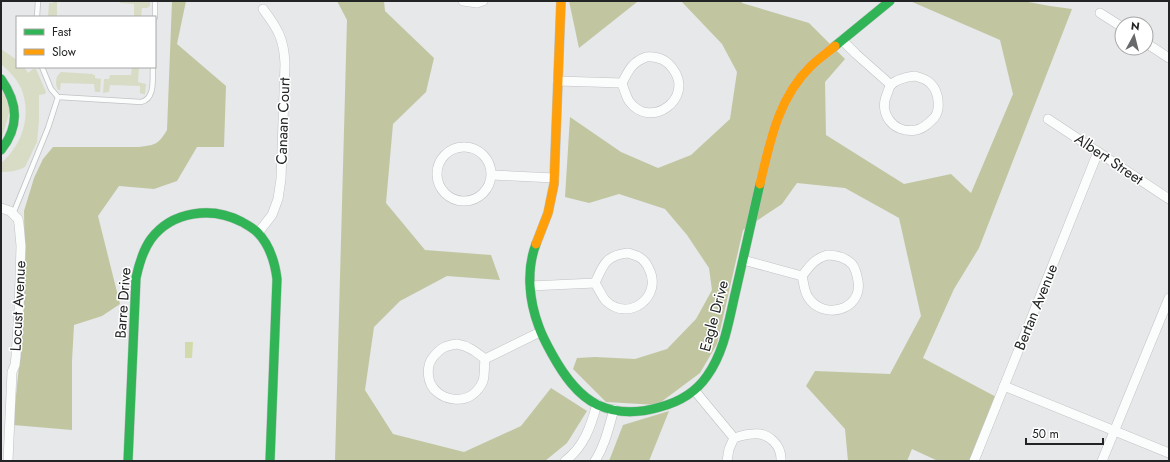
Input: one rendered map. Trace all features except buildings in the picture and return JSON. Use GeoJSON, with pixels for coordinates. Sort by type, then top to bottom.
{"type":"FeatureCollection","features":[{"type":"Feature","properties":{"kind":"main road","name":"Eagle Drive"},"geometry":{"type":"LineString","coordinates":[[561,1],[554,178],[550,208],[535,246],[531,264],[530,286],[536,318],[540,332],[564,375],[574,386],[597,404],[614,409],[642,412],[670,405],[695,391],[708,376],[720,355],[772,134],[779,112],[789,92],[802,75],[886,2]]}},
{"type":"Feature","properties":{"kind":"main road"},"geometry":{"type":"LineString","coordinates":[[1,79],[6,84],[12,97],[15,113],[15,122],[12,134],[1,150]]}},
{"type":"Feature","properties":{"kind":"main road","name":"Barre Drive"},"geometry":{"type":"LineString","coordinates":[[128,461],[136,278],[141,256],[155,234],[167,224],[182,216],[197,212],[213,212],[238,219],[258,233],[270,253],[276,272],[277,279],[270,461]]}},
{"type":"Feature","properties":{"kind":"street"},"geometry":{"type":"LineString","coordinates":[[463,1],[477,3],[483,1]]}},
{"type":"Feature","properties":{"kind":"street","name":"Canaan Court"},"geometry":{"type":"LineString","coordinates":[[258,233],[272,215],[276,207],[280,191],[285,64],[282,39],[278,30],[264,9]]}},
{"type":"Feature","properties":{"kind":"street"},"geometry":{"type":"LineString","coordinates":[[1100,13],[1114,22]]}},
{"type":"Feature","properties":{"kind":"street"},"geometry":{"type":"LineString","coordinates":[[842,40],[891,85]]}},
{"type":"Feature","properties":{"kind":"street"},"geometry":{"type":"LineString","coordinates":[[1154,48],[1169,58]]}},
{"type":"Feature","properties":{"kind":"street"},"geometry":{"type":"LineString","coordinates":[[646,57],[655,57],[660,58],[670,64],[677,74],[679,86],[676,99],[664,110],[654,113],[635,107],[629,100],[622,83],[630,67],[634,63],[646,57]]}},
{"type":"Feature","properties":{"kind":"street"},"geometry":{"type":"LineString","coordinates":[[915,76],[928,81],[935,89],[938,99],[936,116],[927,125],[917,130],[906,130],[895,126],[890,122],[884,107],[884,100],[891,85],[905,77],[915,76]]}},
{"type":"Feature","properties":{"kind":"street"},"geometry":{"type":"LineString","coordinates":[[558,81],[622,83]]}},
{"type":"Feature","properties":{"kind":"street","name":"Albert Street"},"geometry":{"type":"LineString","coordinates":[[1048,119],[1169,199]]}},
{"type":"Feature","properties":{"kind":"street"},"geometry":{"type":"LineString","coordinates":[[463,146],[477,150],[483,154],[492,175],[485,191],[477,198],[461,202],[446,196],[439,186],[436,177],[437,167],[441,159],[455,147],[463,146]]}},
{"type":"Feature","properties":{"kind":"street","name":"Bertan Avenue"},"geometry":{"type":"LineString","coordinates":[[974,461],[1098,152]]}},
{"type":"Feature","properties":{"kind":"street"},"geometry":{"type":"LineString","coordinates":[[492,175],[554,178]]}},
{"type":"Feature","properties":{"kind":"street"},"geometry":{"type":"LineString","coordinates":[[1,208],[10,211],[13,214]]}},
{"type":"Feature","properties":{"kind":"street","name":"Locust Avenue"},"geometry":{"type":"LineString","coordinates":[[8,461],[12,372],[16,356],[21,246],[18,219],[13,214]]}},
{"type":"Feature","properties":{"kind":"street"},"geometry":{"type":"LineString","coordinates":[[628,253],[639,257],[646,262],[653,282],[652,289],[647,299],[640,306],[626,310],[612,306],[605,300],[595,283],[604,263],[619,254],[628,253]]}},
{"type":"Feature","properties":{"kind":"street"},"geometry":{"type":"LineString","coordinates":[[827,255],[843,257],[854,267],[857,274],[859,285],[857,295],[851,303],[841,310],[828,310],[820,308],[813,303],[808,296],[802,276],[814,261],[820,258],[827,255]]}},
{"type":"Feature","properties":{"kind":"street"},"geometry":{"type":"LineString","coordinates":[[743,260],[802,276]]}},
{"type":"Feature","properties":{"kind":"street"},"geometry":{"type":"LineString","coordinates":[[530,286],[595,283]]}},
{"type":"Feature","properties":{"kind":"street"},"geometry":{"type":"LineString","coordinates":[[1102,461],[1169,298]]}},
{"type":"Feature","properties":{"kind":"street"},"geometry":{"type":"LineString","coordinates":[[485,359],[540,332]]}},
{"type":"Feature","properties":{"kind":"street"},"geometry":{"type":"LineString","coordinates":[[447,345],[464,345],[472,348],[485,359],[483,381],[474,394],[468,398],[451,399],[437,392],[432,386],[428,368],[431,359],[441,348],[447,345]]}},
{"type":"Feature","properties":{"kind":"street"},"geometry":{"type":"LineString","coordinates":[[1004,386],[1169,454]]}},
{"type":"Feature","properties":{"kind":"street"},"geometry":{"type":"LineString","coordinates":[[695,391],[734,438]]}},
{"type":"Feature","properties":{"kind":"street"},"geometry":{"type":"LineString","coordinates":[[564,461],[581,445],[597,404]]}},
{"type":"Feature","properties":{"kind":"street"},"geometry":{"type":"LineString","coordinates":[[595,461],[607,437],[614,409]]}},
{"type":"Feature","properties":{"kind":"street"},"geometry":{"type":"LineString","coordinates":[[734,438],[754,433],[769,437],[778,446],[781,461]]}},
{"type":"Feature","properties":{"kind":"street"},"geometry":{"type":"LineString","coordinates":[[727,461],[729,449],[734,438]]}},
{"type":"Feature","properties":{"kind":"lane"},"geometry":{"type":"LineString","coordinates":[[37,16],[38,1]]}},
{"type":"Feature","properties":{"kind":"lane"},"geometry":{"type":"LineString","coordinates":[[155,1],[155,16]]}},
{"type":"Feature","properties":{"kind":"lane"},"geometry":{"type":"LineString","coordinates":[[42,68],[54,94],[58,97],[144,102],[148,99],[151,93],[153,68]]}},
{"type":"Feature","properties":{"kind":"lane"},"geometry":{"type":"LineString","coordinates":[[13,214],[48,128],[58,97]]}},
{"type":"Feature","properties":{"kind":"shaded area"},"geometry":{"type":"Polygon","coordinates":[[[53,1],[57,1],[57,16],[48,16],[49,3],[53,3],[53,1]]]}},
{"type":"Feature","properties":{"kind":"shaded area"},"geometry":{"type":"Polygon","coordinates":[[[120,1],[150,1],[150,6],[147,8],[142,8],[141,16],[134,16],[134,4],[120,3],[120,1]]]}},
{"type":"Feature","properties":{"kind":"shaded area"},"geometry":{"type":"Polygon","coordinates":[[[172,1],[186,1],[177,44],[226,86],[224,147],[197,147],[177,181],[154,189],[119,186],[98,216],[120,304],[102,316],[74,325],[72,361],[72,430],[13,425],[25,279],[24,211],[34,178],[43,159],[53,147],[138,147],[152,145],[161,139],[167,130],[172,1]]]}},
{"type":"Feature","properties":{"kind":"shaded area"},"geometry":{"type":"Polygon","coordinates":[[[337,1],[384,1],[385,11],[434,58],[426,92],[393,124],[386,203],[425,250],[491,255],[500,280],[447,276],[400,301],[374,327],[365,390],[393,434],[464,452],[521,426],[551,388],[587,411],[567,443],[545,461],[335,461],[347,20],[337,1]]]}},
{"type":"Feature","properties":{"kind":"shaded area"},"geometry":{"type":"Polygon","coordinates":[[[569,1],[651,1],[637,2],[579,48],[569,1]]]}},
{"type":"Feature","properties":{"kind":"shaded area"},"geometry":{"type":"Polygon","coordinates":[[[681,1],[741,1],[742,3],[809,23],[845,59],[825,82],[826,135],[904,184],[951,174],[971,193],[1013,94],[1000,40],[910,1],[1023,1],[1072,9],[979,248],[954,289],[923,358],[1000,399],[975,461],[938,461],[912,449],[907,461],[848,461],[845,429],[806,386],[815,371],[890,374],[921,316],[899,218],[845,188],[797,183],[782,204],[743,230],[717,344],[700,373],[657,405],[606,402],[573,369],[577,358],[595,357],[635,359],[667,349],[696,319],[712,290],[709,268],[687,235],[665,209],[619,194],[589,203],[565,197],[570,117],[621,152],[658,168],[691,155],[730,119],[737,72],[722,44],[681,1]]]}},
{"type":"Feature","properties":{"kind":"shaded area"},"geometry":{"type":"Polygon","coordinates":[[[1,49],[16,59],[16,68],[25,68],[28,73],[33,69],[36,69],[46,92],[45,94],[39,95],[37,142],[25,167],[13,171],[1,172],[1,163],[9,156],[20,138],[26,108],[19,84],[1,64],[1,49]]]}},
{"type":"Feature","properties":{"kind":"shaded area"},"geometry":{"type":"Polygon","coordinates":[[[132,68],[139,68],[138,82],[146,84],[145,94],[140,93],[140,86],[110,85],[109,92],[103,93],[104,79],[109,79],[110,75],[131,75],[132,68]]]}},
{"type":"Feature","properties":{"kind":"shaded area"},"geometry":{"type":"Polygon","coordinates":[[[61,72],[95,75],[95,78],[101,79],[100,92],[95,92],[94,84],[61,83],[60,90],[58,90],[56,81],[61,72]]]}},
{"type":"Feature","properties":{"kind":"shaded area"},"geometry":{"type":"Polygon","coordinates":[[[1,86],[10,110],[1,141],[1,86]]]}},
{"type":"Feature","properties":{"kind":"shaded area"},"geometry":{"type":"Polygon","coordinates":[[[185,342],[193,342],[192,358],[185,358],[185,342]]]}},
{"type":"Feature","properties":{"kind":"shaded area"},"geometry":{"type":"Polygon","coordinates":[[[669,411],[649,461],[609,461],[623,425],[669,411]]]}},
{"type":"Feature","properties":{"kind":"traffic: fast"},"geometry":{"type":"LineString","coordinates":[[835,46],[890,1]]}},
{"type":"Feature","properties":{"kind":"traffic: fast"},"geometry":{"type":"LineString","coordinates":[[1,79],[11,97],[14,114],[14,123],[11,132],[1,150]]}},
{"type":"Feature","properties":{"kind":"traffic: fast"},"geometry":{"type":"LineString","coordinates":[[536,244],[530,275],[533,307],[543,337],[556,362],[571,383],[590,401],[613,410],[629,412],[660,407],[686,396],[698,387],[707,376],[718,356],[728,323],[760,184]]}},
{"type":"Feature","properties":{"kind":"traffic: fast"},"geometry":{"type":"LineString","coordinates":[[128,461],[136,278],[140,262],[148,243],[170,222],[181,217],[206,213],[230,217],[254,229],[265,242],[275,267],[277,279],[270,461]]}},
{"type":"Feature","properties":{"kind":"traffic: slow"},"geometry":{"type":"LineString","coordinates":[[536,244],[548,213],[554,184],[561,1]]}},
{"type":"Feature","properties":{"kind":"traffic: slow"},"geometry":{"type":"LineString","coordinates":[[760,184],[772,137],[783,106],[800,79],[811,66],[835,46]]}}]}
